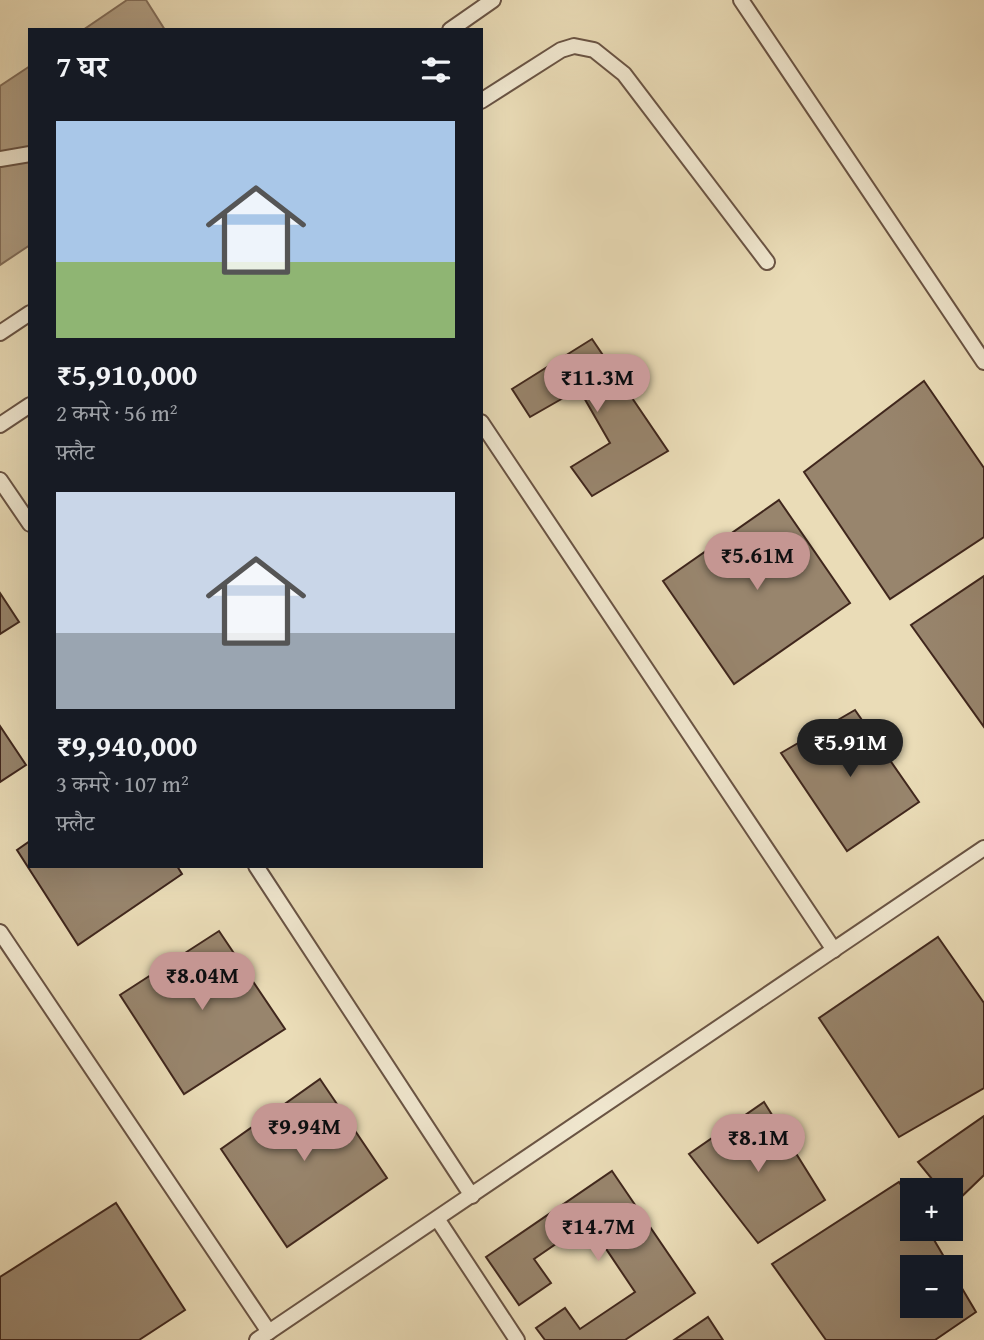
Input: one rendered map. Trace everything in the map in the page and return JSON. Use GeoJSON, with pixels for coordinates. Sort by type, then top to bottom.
{"type":"FeatureCollection","features":[{"type":"Feature","properties":{"kind":"lane"},"geometry":{"type":"LineString","coordinates":[[453,28],[493,0]]}},
{"type":"Feature","properties":{"kind":"lane"},"geometry":{"type":"LineString","coordinates":[[740,0],[984,362]]}},
{"type":"Feature","properties":{"kind":"lane"},"geometry":{"type":"LineString","coordinates":[[483,100],[561,50],[574,46],[594,50],[638,89],[768,262]]}},
{"type":"Feature","properties":{"kind":"lane"},"geometry":{"type":"LineString","coordinates":[[0,159],[28,154]]}},
{"type":"Feature","properties":{"kind":"lane"},"geometry":{"type":"LineString","coordinates":[[0,333],[28,314]]}},
{"type":"Feature","properties":{"kind":"lane"},"geometry":{"type":"LineString","coordinates":[[0,425],[28,406]]}},
{"type":"Feature","properties":{"kind":"lane"},"geometry":{"type":"LineString","coordinates":[[483,425],[834,950]]}},
{"type":"Feature","properties":{"kind":"lane"},"geometry":{"type":"LineString","coordinates":[[0,480],[28,521]]}},
{"type":"Feature","properties":{"kind":"lane"},"geometry":{"type":"LineString","coordinates":[[0,932],[263,1336],[984,848]]}},
{"type":"Feature","properties":{"kind":"lane"},"geometry":{"type":"LineString","coordinates":[[257,868],[472,1196]]}},
{"type":"Feature","properties":{"kind":"lane"},"geometry":{"type":"LineString","coordinates":[[438,1220],[517,1340]]}},
{"type":"Feature","properties":{"kind":"shaded area"},"geometry":{"type":"Polygon","coordinates":[[[127,0],[146,0],[164,28],[86,28],[127,0]]]}},
{"type":"Feature","properties":{"kind":"shaded area"},"geometry":{"type":"Polygon","coordinates":[[[28,67],[28,246],[0,265],[0,86],[28,67]]]}},
{"type":"Feature","properties":{"kind":"building"},"geometry":{"type":"Polygon","coordinates":[[[592,339],[668,451],[592,496],[571,467],[610,443],[579,389],[530,417],[512,389],[592,339]]]}},
{"type":"Feature","properties":{"kind":"building"},"geometry":{"type":"Polygon","coordinates":[[[924,381],[984,468],[984,537],[890,599],[804,472],[924,381]]]}},
{"type":"Feature","properties":{"kind":"building"},"geometry":{"type":"Polygon","coordinates":[[[779,500],[850,603],[734,684],[663,581],[779,500]]]}},
{"type":"Feature","properties":{"kind":"building"},"geometry":{"type":"Polygon","coordinates":[[[984,576],[984,727],[911,625],[984,576]]]}},
{"type":"Feature","properties":{"kind":"building"},"geometry":{"type":"Polygon","coordinates":[[[0,593],[19,622],[0,634],[0,593]]]}},
{"type":"Feature","properties":{"kind":"building"},"geometry":{"type":"Polygon","coordinates":[[[855,710],[919,802],[847,851],[781,753],[855,710]]]}},
{"type":"Feature","properties":{"kind":"building"},"geometry":{"type":"Polygon","coordinates":[[[0,726],[26,765],[0,782],[0,726]]]}},
{"type":"Feature","properties":{"kind":"building"},"geometry":{"type":"Polygon","coordinates":[[[28,842],[28,867],[17,850],[28,842]]]}},
{"type":"Feature","properties":{"kind":"building"},"geometry":{"type":"Polygon","coordinates":[[[29,868],[178,868],[182,874],[78,945],[29,868]]]}},
{"type":"Feature","properties":{"kind":"building"},"geometry":{"type":"Polygon","coordinates":[[[219,931],[285,1029],[184,1094],[120,995],[219,931]]]}},
{"type":"Feature","properties":{"kind":"building"},"geometry":{"type":"Polygon","coordinates":[[[938,937],[984,1003],[984,1088],[899,1137],[819,1018],[938,937]]]}},
{"type":"Feature","properties":{"kind":"building"},"geometry":{"type":"Polygon","coordinates":[[[320,1079],[387,1178],[287,1247],[221,1149],[320,1079]]]}},
{"type":"Feature","properties":{"kind":"building"},"geometry":{"type":"Polygon","coordinates":[[[764,1102],[825,1200],[758,1243],[689,1154],[764,1102]]]}},
{"type":"Feature","properties":{"kind":"building"},"geometry":{"type":"Polygon","coordinates":[[[984,1116],[984,1175],[963,1195],[963,1178],[931,1178],[918,1162],[984,1116]]]}},
{"type":"Feature","properties":{"kind":"building"},"geometry":{"type":"Polygon","coordinates":[[[612,1171],[695,1293],[625,1340],[545,1340],[536,1328],[565,1308],[580,1329],[635,1292],[588,1222],[534,1259],[551,1283],[519,1305],[486,1257],[612,1171]]]}},
{"type":"Feature","properties":{"kind":"building"},"geometry":{"type":"Polygon","coordinates":[[[899,1182],[900,1241],[935,1241],[943,1255],[900,1255],[900,1318],[963,1318],[963,1290],[976,1312],[935,1340],[826,1340],[772,1264],[899,1182]]]}},
{"type":"Feature","properties":{"kind":"building"},"geometry":{"type":"Polygon","coordinates":[[[116,1203],[185,1310],[139,1340],[0,1340],[0,1277],[116,1203]]]}},
{"type":"Feature","properties":{"kind":"building"},"geometry":{"type":"Polygon","coordinates":[[[708,1317],[723,1340],[674,1340],[708,1317]]]}}]}
